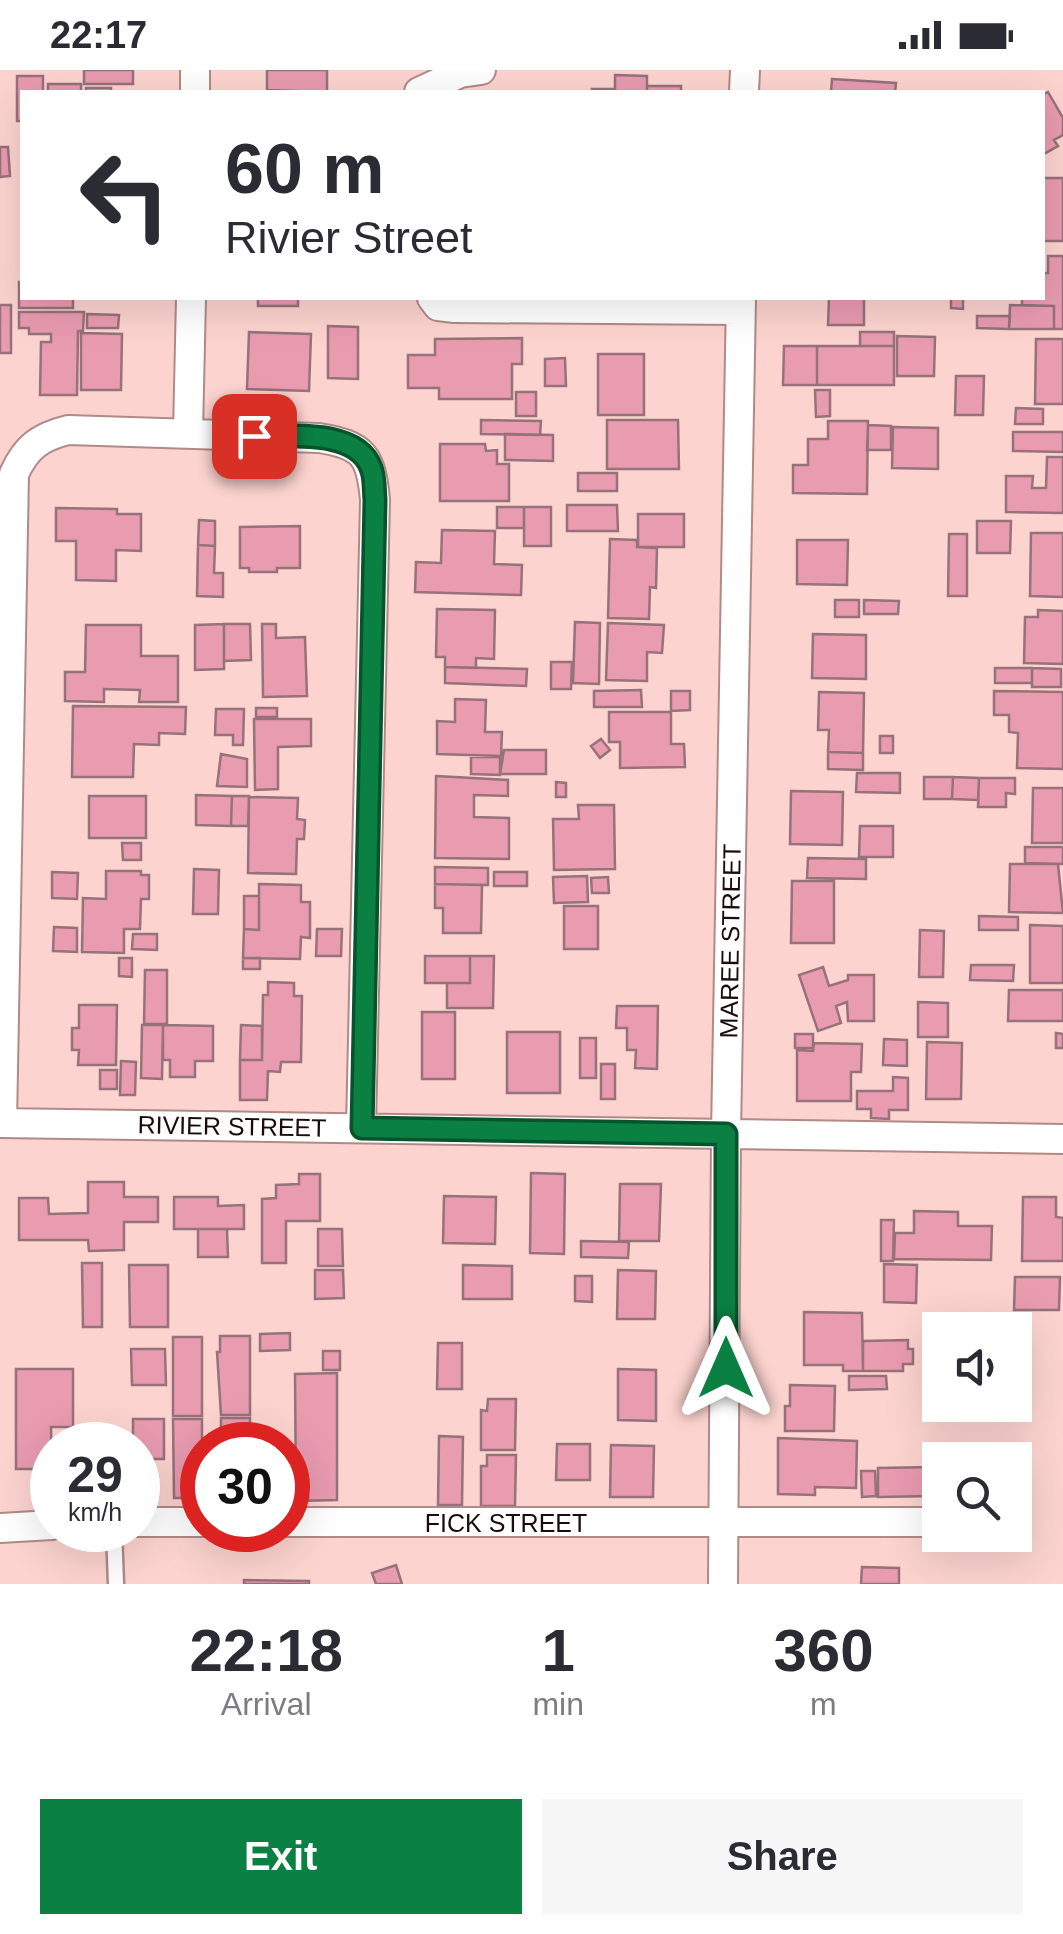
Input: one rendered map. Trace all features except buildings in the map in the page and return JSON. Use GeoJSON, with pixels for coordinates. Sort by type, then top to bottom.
{"type":"FeatureCollection","features":[{"type":"Feature","properties":{"kind":"street"},"geometry":{"type":"LineString","coordinates":[[424,90],[460,74],[481,70]]}},
{"type":"Feature","properties":{"kind":"street"},"geometry":{"type":"LineString","coordinates":[[188,432],[191,300]]}},
{"type":"Feature","properties":{"kind":"street"},"geometry":{"type":"LineString","coordinates":[[434,300],[438,306],[455,308],[741,304]]}},
{"type":"Feature","properties":{"kind":"street","name":"MAREE STREET"},"geometry":{"type":"LineString","coordinates":[[723,1584],[726,1134],[741,304]]}},
{"type":"Feature","properties":{"kind":"street"},"geometry":{"type":"LineString","coordinates":[[1,1123],[14,474],[22,455],[36,440],[68,430],[335,441],[362,453],[372,469],[375,500],[362,1128]]}},
{"type":"Feature","properties":{"kind":"street","name":"RIVIER STREET"},"geometry":{"type":"LineString","coordinates":[[1,1123],[1063,1139]]}},
{"type":"Feature","properties":{"kind":"street","name":"FICK STREET"},"geometry":{"type":"LineString","coordinates":[[310,1522],[922,1522]]}},
{"type":"Feature","properties":{"kind":"street"},"geometry":{"type":"LineString","coordinates":[[0,1528],[30,1526]]}},
{"type":"Feature","properties":{"kind":"lane"},"geometry":{"type":"LineString","coordinates":[[115,1552],[116,1584]]}},
{"type":"Feature","properties":{"kind":"route"},"geometry":{"type":"LineString","coordinates":[[254,436],[335,441],[362,453],[372,469],[375,500],[362,1128],[726,1134],[726,1368]]}}]}
